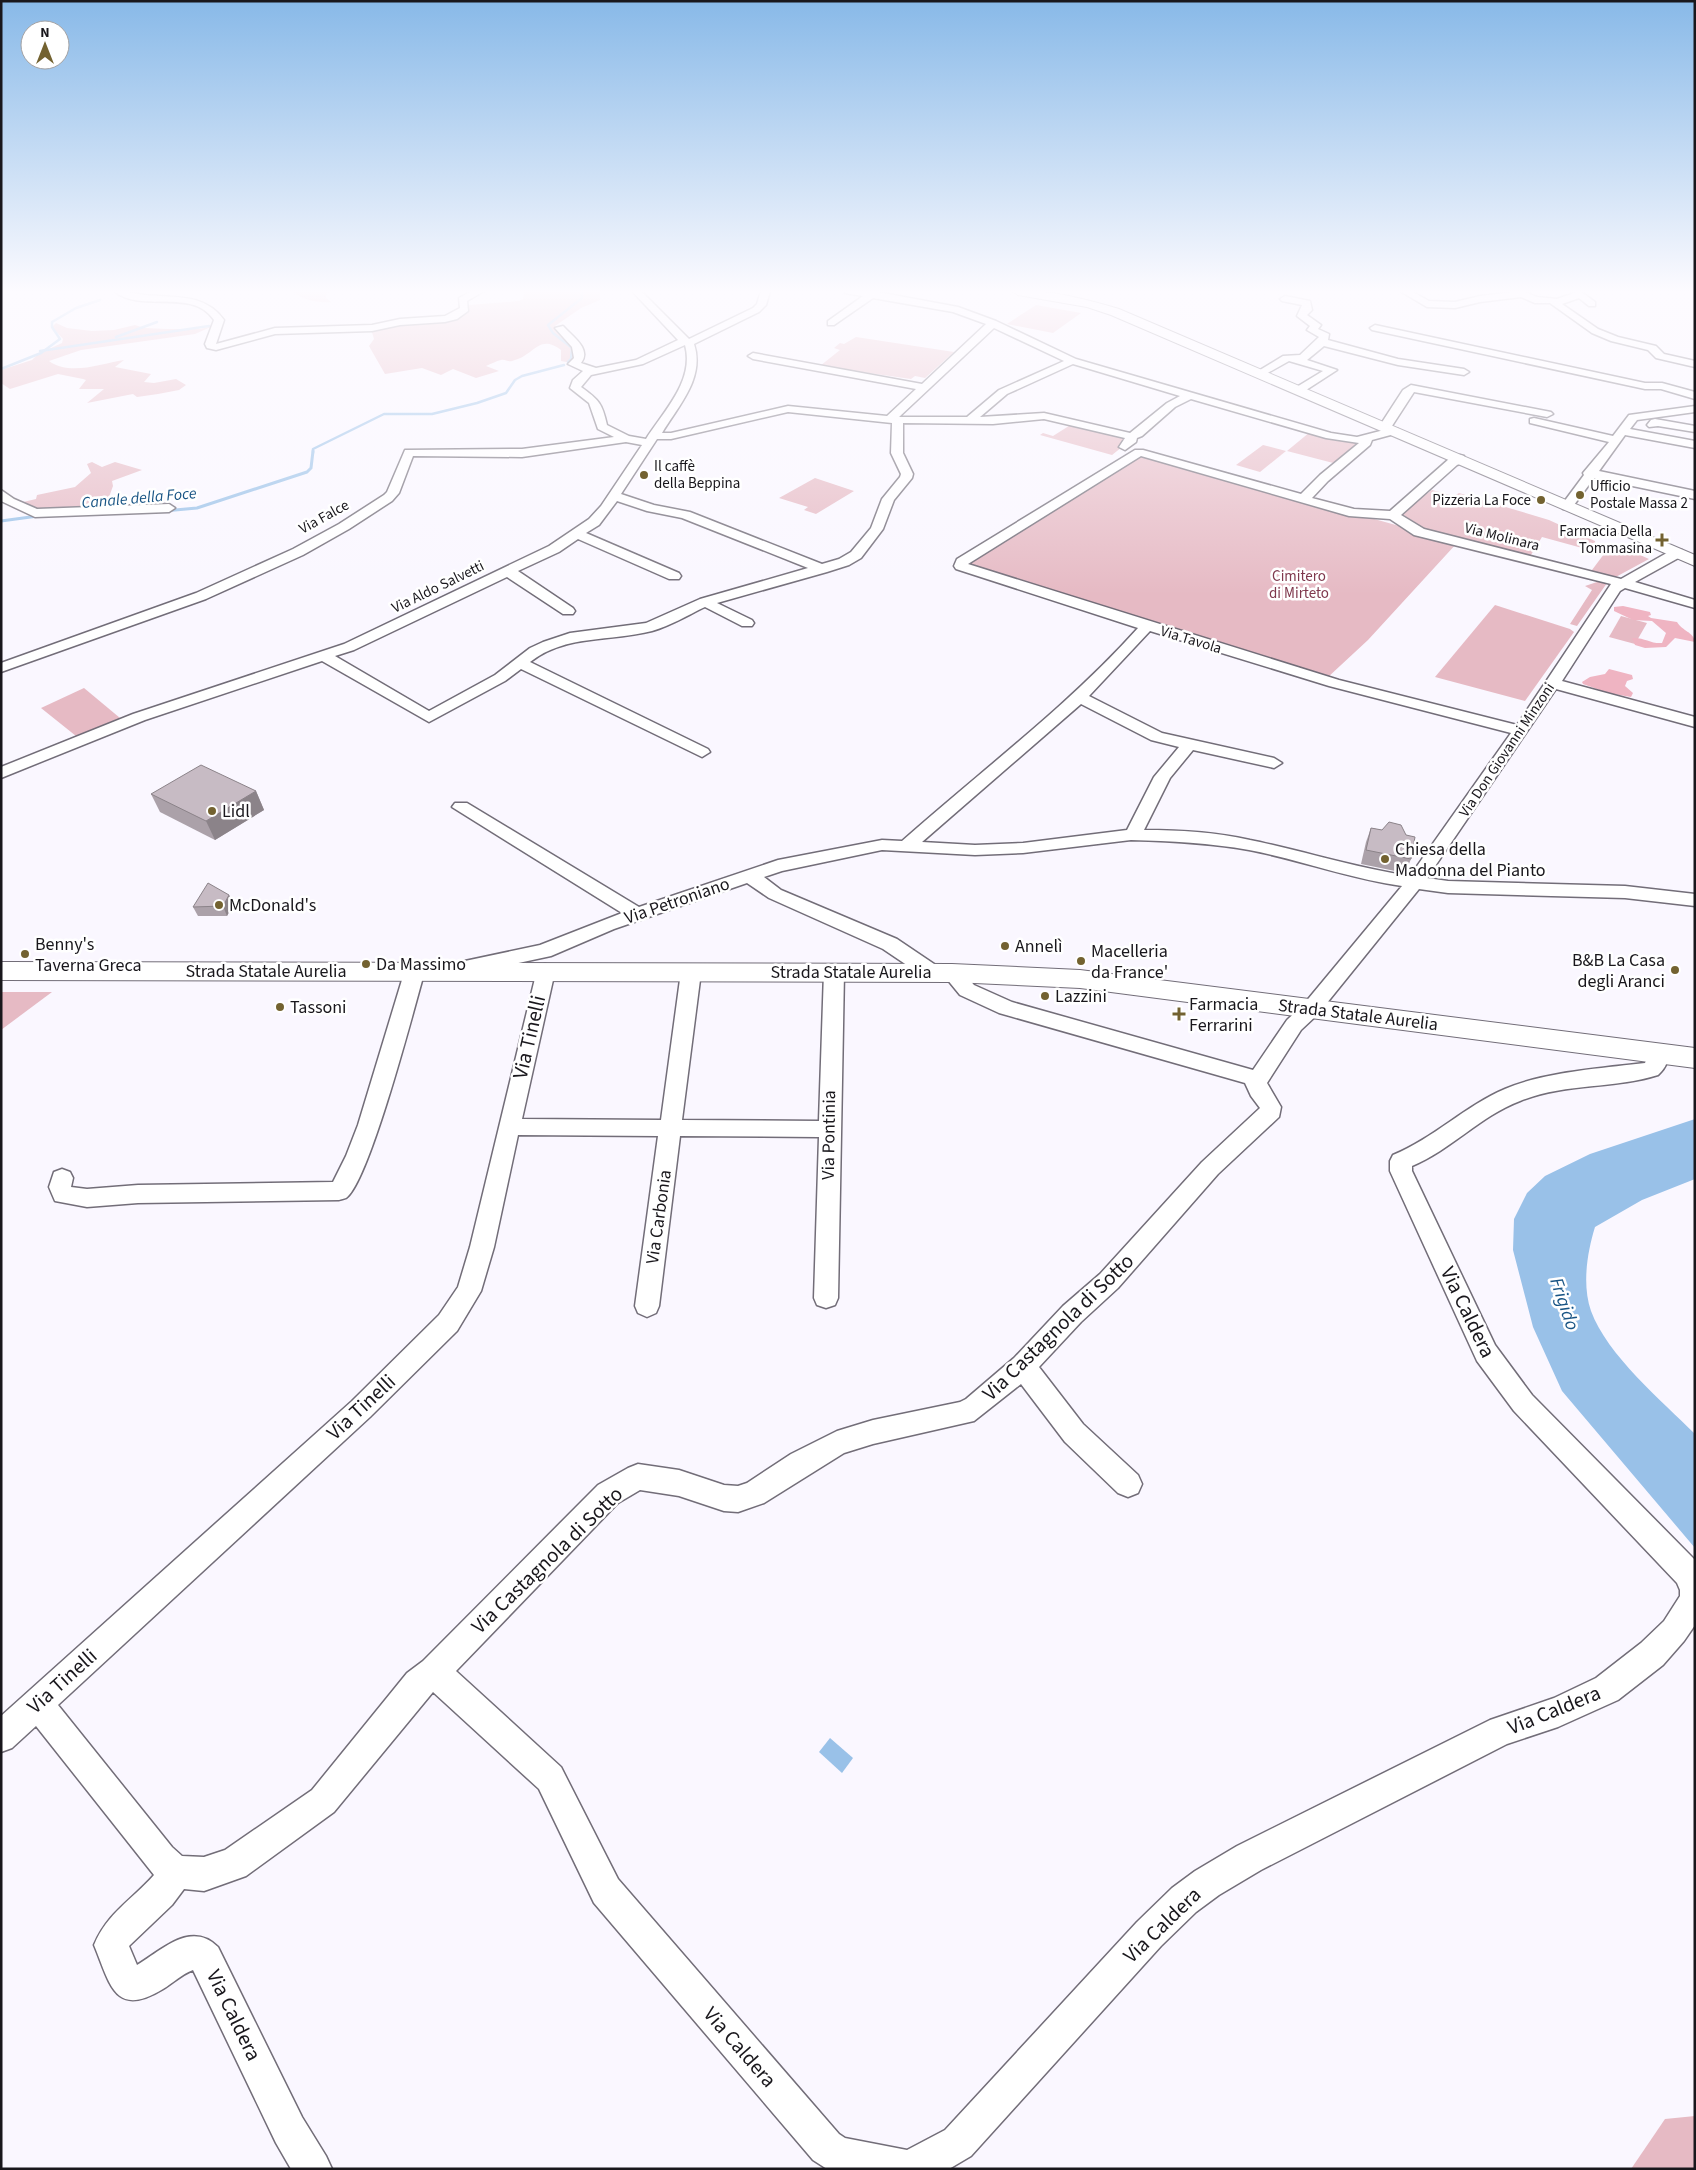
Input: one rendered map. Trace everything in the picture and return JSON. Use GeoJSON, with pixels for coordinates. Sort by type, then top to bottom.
{"type":"FeatureCollection","features":[{"type":"Feature","properties":{"kind":"main road"},"geometry":{"type":"LineString","coordinates":[[1304,392],[1695,561]]}},
{"type":"Feature","properties":{"kind":"main road","name":"Strada Statale Aurelia"},"geometry":{"type":"LineString","coordinates":[[1,971],[834,972],[942,973],[1080,979],[1695,1058]]}},
{"type":"Feature","properties":{"kind":"street"},"geometry":{"type":"LineString","coordinates":[[581,392],[594,401],[602,427],[626,438]]}},
{"type":"Feature","properties":{"kind":"street","name":"Via Aldo Salvetti"},"geometry":{"type":"LineString","coordinates":[[1,773],[139,717],[324,656],[386,631],[554,549],[594,522],[615,496],[653,440],[681,392]]}},
{"type":"Feature","properties":{"kind":"street"},"geometry":{"type":"LineString","coordinates":[[324,656],[428,717],[500,678],[535,651],[570,637],[648,627],[705,602],[837,566],[856,555],[877,529],[888,499],[906,478],[907,474],[897,453],[899,428],[893,420],[917,392]]}},
{"type":"Feature","properties":{"kind":"street"},"geometry":{"type":"LineString","coordinates":[[970,421],[1003,392]]}},
{"type":"Feature","properties":{"kind":"street"},"geometry":{"type":"LineString","coordinates":[[1177,392],[1345,440],[1366,438],[1389,429],[1401,398],[1407,392]]}},
{"type":"Feature","properties":{"kind":"street"},"geometry":{"type":"LineString","coordinates":[[1433,392],[1547,414]]}},
{"type":"Feature","properties":{"kind":"street"},"geometry":{"type":"LineString","coordinates":[[1683,392],[1695,396]]}},
{"type":"Feature","properties":{"kind":"street"},"geometry":{"type":"LineString","coordinates":[[1126,458],[1116,455],[1131,441],[1130,436],[1138,434],[1171,405],[1190,396]]}},
{"type":"Feature","properties":{"kind":"street"},"geometry":{"type":"LineString","coordinates":[[1567,506],[1618,435],[1637,415],[1695,409]]}},
{"type":"Feature","properties":{"kind":"street","name":"Via Falce"},"geometry":{"type":"LineString","coordinates":[[1,668],[190,600],[319,540],[388,498],[393,493],[410,452],[522,453],[626,438],[653,440],[788,410],[893,420],[970,421],[1044,416],[1130,436]]}},
{"type":"Feature","properties":{"kind":"street"},"geometry":{"type":"LineString","coordinates":[[1534,421],[1618,435],[1646,436],[1695,445]]}},
{"type":"Feature","properties":{"kind":"street"},"geometry":{"type":"LineString","coordinates":[[1646,436],[1655,422],[1695,430]]}},
{"type":"Feature","properties":{"kind":"street"},"geometry":{"type":"LineString","coordinates":[[1304,499],[1324,478],[1366,443],[1366,438]]}},
{"type":"Feature","properties":{"kind":"street"},"geometry":{"type":"LineString","coordinates":[[1147,626],[961,566],[962,562],[1134,453],[1144,452],[1353,513],[1393,515],[1453,462],[1460,459]]}},
{"type":"Feature","properties":{"kind":"street"},"geometry":{"type":"LineString","coordinates":[[1589,473],[1695,495]]}},
{"type":"Feature","properties":{"kind":"street"},"geometry":{"type":"LineString","coordinates":[[1,494],[10,502],[35,513],[170,508]]}},
{"type":"Feature","properties":{"kind":"street"},"geometry":{"type":"LineString","coordinates":[[615,496],[651,508],[686,515],[822,569]]}},
{"type":"Feature","properties":{"kind":"street","name":"Via Molinara"},"geometry":{"type":"LineString","coordinates":[[1393,515],[1419,532],[1622,582],[1695,604]]}},
{"type":"Feature","properties":{"kind":"street"},"geometry":{"type":"LineString","coordinates":[[578,534],[674,576]]}},
{"type":"Feature","properties":{"kind":"street","name":"Via Don Giovanni Minzoni"},"geometry":{"type":"LineString","coordinates":[[1311,1009],[1416,881],[1521,731],[1615,588],[1622,582],[1676,553]]}},
{"type":"Feature","properties":{"kind":"street"},"geometry":{"type":"LineString","coordinates":[[508,571],[568,611]]}},
{"type":"Feature","properties":{"kind":"street"},"geometry":{"type":"LineString","coordinates":[[705,602],[747,623]]}},
{"type":"Feature","properties":{"kind":"street","name":"Via Tavola"},"geometry":{"type":"LineString","coordinates":[[907,846],[949,807],[1092,687],[1147,626],[1334,683],[1521,731]]}},
{"type":"Feature","properties":{"kind":"street"},"geometry":{"type":"LineString","coordinates":[[520,663],[702,752]]}},
{"type":"Feature","properties":{"kind":"street"},"geometry":{"type":"LineString","coordinates":[[1553,683],[1695,722]]}},
{"type":"Feature","properties":{"kind":"street"},"geometry":{"type":"LineString","coordinates":[[1080,697],[1157,737],[1241,754],[1274,763]]}},
{"type":"Feature","properties":{"kind":"street"},"geometry":{"type":"LineString","coordinates":[[1133,835],[1162,777],[1189,745]]}},
{"type":"Feature","properties":{"kind":"street"},"geometry":{"type":"LineString","coordinates":[[460,807],[638,915]]}},
{"type":"Feature","properties":{"kind":"street","name":"Via Petroniano"},"geometry":{"type":"LineString","coordinates":[[450,971],[544,951],[638,915],[778,866],[882,845],[975,850],[1023,848],[1133,835],[1216,839],[1250,845],[1351,871],[1416,881],[1489,889],[1625,892],[1695,900]]}},
{"type":"Feature","properties":{"kind":"street"},"geometry":{"type":"LineString","coordinates":[[750,876],[775,894],[890,944],[942,973],[967,990],[1006,1008],[1079,1026],[1258,1079],[1294,1025],[1311,1009]]}},
{"type":"Feature","properties":{"kind":"street"},"geometry":{"type":"LineString","coordinates":[[62,1178],[60,1187],[63,1195],[87,1198],[138,1194],[339,1191],[344,1188],[359,1153],[415,970]]}},
{"type":"Feature","properties":{"kind":"street","name":"Via Tinelli"},"geometry":{"type":"LineString","coordinates":[[1,1737],[361,1409],[448,1324],[468,1291],[482,1247],[545,971]]}},
{"type":"Feature","properties":{"kind":"street","name":"Via Carbonia"},"geometry":{"type":"LineString","coordinates":[[647,1306],[691,972]]}},
{"type":"Feature","properties":{"kind":"street","name":"Via Pontinia"},"geometry":{"type":"LineString","coordinates":[[826,1298],[834,972]]}},
{"type":"Feature","properties":{"kind":"street","name":"Via Caldera"},"geometry":{"type":"LineString","coordinates":[[434,1672],[550,1778],[606,1891],[826,2146],[839,2155],[909,2169],[958,2143],[1149,1934],[1184,1900],[1207,1883],[1249,1858],[1501,1732],[1558,1712],[1607,1689],[1652,1654],[1674,1631],[1694,1600],[1695,1588],[1687,1573],[1522,1403],[1502,1376],[1486,1353],[1401,1171],[1401,1161],[1424,1152],[1485,1110],[1514,1094],[1568,1081],[1651,1070],[1656,1066],[1658,1053]]}},
{"type":"Feature","properties":{"kind":"street","name":"Via Castagnola di Sotto"},"geometry":{"type":"LineString","coordinates":[[176,1872],[204,1874],[234,1864],[299,1820],[323,1801],[418,1684],[434,1672],[608,1494],[622,1484],[638,1477],[679,1483],[724,1498],[738,1499],[754,1494],[801,1463],[837,1443],[873,1432],[965,1413],[983,1401],[1023,1366],[1072,1314],[1109,1280],[1210,1168],[1271,1111],[1270,1104],[1256,1086],[1258,1079]]}},
{"type":"Feature","properties":{"kind":"street"},"geometry":{"type":"LineString","coordinates":[[509,1127],[829,1129]]}},
{"type":"Feature","properties":{"kind":"street"},"geometry":{"type":"LineString","coordinates":[[1023,1366],[1074,1433],[1128,1484]]}},
{"type":"Feature","properties":{"kind":"street"},"geometry":{"type":"LineString","coordinates":[[37,1704],[160,1859],[176,1872]]}},
{"type":"Feature","properties":{"kind":"street","name":"Via Caldera"},"geometry":{"type":"LineString","coordinates":[[176,1872],[163,1892],[114,1937],[111,1945],[125,1978],[131,1984],[140,1983],[187,1953],[198,1952],[206,1959],[290,2130],[313,2169]]}},
{"type":"Feature","properties":{"kind":"green space"},"geometry":{"type":"Polygon","coordinates":[[[100,392],[167,392],[137,397],[133,394],[87,403],[100,392]]]}},
{"type":"Feature","properties":{"kind":"green space"},"geometry":{"type":"Polygon","coordinates":[[[1072,424],[1122,437],[1126,439],[1127,443],[1112,455],[1040,435],[1043,433],[1053,436],[1072,424]]]}},
{"type":"Feature","properties":{"kind":"green space"},"geometry":{"type":"Polygon","coordinates":[[[1310,432],[1341,441],[1361,443],[1337,464],[1287,451],[1310,432]]]}},
{"type":"Feature","properties":{"kind":"green space"},"geometry":{"type":"Polygon","coordinates":[[[1263,445],[1286,451],[1260,472],[1236,465],[1263,445]]]}},
{"type":"Feature","properties":{"kind":"green space","name":"Cimitero di Mirteto"},"geometry":{"type":"Polygon","coordinates":[[[1141,455],[1358,517],[1367,517],[1403,527],[1405,530],[1457,543],[1368,640],[1327,678],[967,565],[1141,455]]]}},
{"type":"Feature","properties":{"kind":"green space"},"geometry":{"type":"Polygon","coordinates":[[[92,462],[102,467],[115,462],[142,470],[112,481],[113,486],[109,497],[117,503],[118,508],[37,511],[19,503],[36,499],[37,495],[75,487],[91,473],[87,464],[92,462]]]}},
{"type":"Feature","properties":{"kind":"green space"},"geometry":{"type":"Polygon","coordinates":[[[815,478],[854,491],[816,514],[804,510],[808,507],[779,498],[815,478]]]}},
{"type":"Feature","properties":{"kind":"green space"},"geometry":{"type":"Polygon","coordinates":[[[1432,490],[1454,496],[1459,493],[1549,520],[1595,541],[1596,548],[1621,553],[1629,550],[1649,559],[1612,579],[1589,574],[1604,554],[1542,537],[1529,558],[1423,531],[1413,521],[1400,513],[1432,490]]]}},
{"type":"Feature","properties":{"kind":"green space"},"geometry":{"type":"Polygon","coordinates":[[[1600,581],[1607,583],[1577,626],[1570,624],[1592,590],[1585,586],[1600,581]]]}},
{"type":"Feature","properties":{"kind":"green space"},"geometry":{"type":"Polygon","coordinates":[[[1495,605],[1570,629],[1574,632],[1525,701],[1435,677],[1495,605]]]}},
{"type":"Feature","properties":{"kind":"green space"},"geometry":{"type":"Polygon","coordinates":[[[1621,616],[1647,623],[1635,644],[1609,637],[1621,616]]]}},
{"type":"Feature","properties":{"kind":"green space"},"geometry":{"type":"Polygon","coordinates":[[[84,688],[120,718],[76,736],[41,708],[84,688]]]}},
{"type":"Feature","properties":{"kind":"green space"},"geometry":{"type":"Polygon","coordinates":[[[1,992],[52,992],[1,1030],[1,992]]]}},
{"type":"Feature","properties":{"kind":"green space"},"geometry":{"type":"Polygon","coordinates":[[[1695,2116],[1695,2169],[1631,2169],[1665,2119],[1695,2116]]]}},
{"type":"Feature","properties":{"kind":"shaded area"},"geometry":{"type":"Polygon","coordinates":[[[1623,606],[1650,612],[1651,615],[1648,616],[1651,618],[1677,622],[1692,636],[1695,642],[1675,638],[1666,647],[1645,648],[1635,645],[1632,638],[1662,643],[1666,633],[1652,621],[1633,620],[1614,611],[1614,607],[1623,606]]]}},
{"type":"Feature","properties":{"kind":"shaded area"},"geometry":{"type":"Polygon","coordinates":[[[1609,669],[1632,675],[1633,679],[1627,681],[1625,686],[1633,693],[1631,697],[1608,693],[1583,684],[1582,682],[1590,677],[1605,674],[1609,669]]]}},
{"type":"Feature","properties":{"kind":"water","name":"Frigido"},"geometry":{"type":"Polygon","coordinates":[[[1695,1119],[1695,1179],[1642,1200],[1595,1227],[1588,1258],[1586,1280],[1591,1311],[1609,1344],[1637,1377],[1695,1434],[1695,1548],[1562,1391],[1533,1327],[1513,1250],[1514,1219],[1527,1193],[1545,1176],[1590,1154],[1695,1119]]]}},
{"type":"Feature","properties":{"kind":"water"},"geometry":{"type":"Polygon","coordinates":[[[830,1738],[853,1758],[842,1773],[819,1752],[830,1738]]]}},
{"type":"Feature","properties":{"kind":"building"},"geometry":{"type":"Polygon","coordinates":[[[201,765],[256,791],[206,821],[151,794],[201,765]]]}},
{"type":"Feature","properties":{"kind":"building"},"geometry":{"type":"Polygon","coordinates":[[[1389,822],[1401,825],[1406,835],[1415,837],[1411,859],[1366,850],[1371,828],[1382,830],[1389,822]]]}},
{"type":"Feature","properties":{"kind":"building"},"geometry":{"type":"Polygon","coordinates":[[[208,883],[229,895],[223,906],[193,907],[208,883]]]}},
{"type":"Feature","properties":{"kind":"waterway","name":"Canale della Foce"},"geometry":{"type":"LineString","coordinates":[[313,451],[313,449],[384,414],[432,414],[477,403],[507,392]]}},
{"type":"Feature","properties":{"kind":"waterway","name":"Canale della Foce"},"geometry":{"type":"LineString","coordinates":[[164,511],[197,508],[307,472],[311,468],[313,451]]}},
{"type":"Feature","properties":{"kind":"waterway","name":"Canale della Foce"},"geometry":{"type":"LineString","coordinates":[[1,521],[38,516]]}},
{"type":"Feature","properties":{"kind":"place","name":"Il caffè della Beppina"},"geometry":{"type":"Point","coordinates":[644,475]}},
{"type":"Feature","properties":{"kind":"place","name":"Ufficio Postale Massa 2"},"geometry":{"type":"Point","coordinates":[1580,495]}},
{"type":"Feature","properties":{"kind":"place","name":"Pizzeria La Foce"},"geometry":{"type":"Point","coordinates":[1541,500]}},
{"type":"Feature","properties":{"kind":"place","name":"Farmacia Della Tommasina"},"geometry":{"type":"Point","coordinates":[1662,540]}},
{"type":"Feature","properties":{"kind":"place","name":"Lidl"},"geometry":{"type":"Point","coordinates":[212,811]}},
{"type":"Feature","properties":{"kind":"place","name":"Chiesa della Madonna del Pianto"},"geometry":{"type":"Point","coordinates":[1385,859]}},
{"type":"Feature","properties":{"kind":"place","name":"McDonald's"},"geometry":{"type":"Point","coordinates":[219,905]}},
{"type":"Feature","properties":{"kind":"place","name":"Annelì"},"geometry":{"type":"Point","coordinates":[1005,946]}},
{"type":"Feature","properties":{"kind":"place","name":"Benny's Taverna Greca"},"geometry":{"type":"Point","coordinates":[25,954]}},
{"type":"Feature","properties":{"kind":"place","name":"Macelleria da France'"},"geometry":{"type":"Point","coordinates":[1081,961]}},
{"type":"Feature","properties":{"kind":"place","name":"Da Massimo"},"geometry":{"type":"Point","coordinates":[366,964]}},
{"type":"Feature","properties":{"kind":"place","name":"B&B La Casa degli Aranci"},"geometry":{"type":"Point","coordinates":[1675,970]}},
{"type":"Feature","properties":{"kind":"place","name":"Lazzini"},"geometry":{"type":"Point","coordinates":[1045,996]}},
{"type":"Feature","properties":{"kind":"place","name":"Tassoni"},"geometry":{"type":"Point","coordinates":[280,1007]}},
{"type":"Feature","properties":{"kind":"place","name":"Farmacia Ferrarini"},"geometry":{"type":"Point","coordinates":[1179,1014]}}]}
